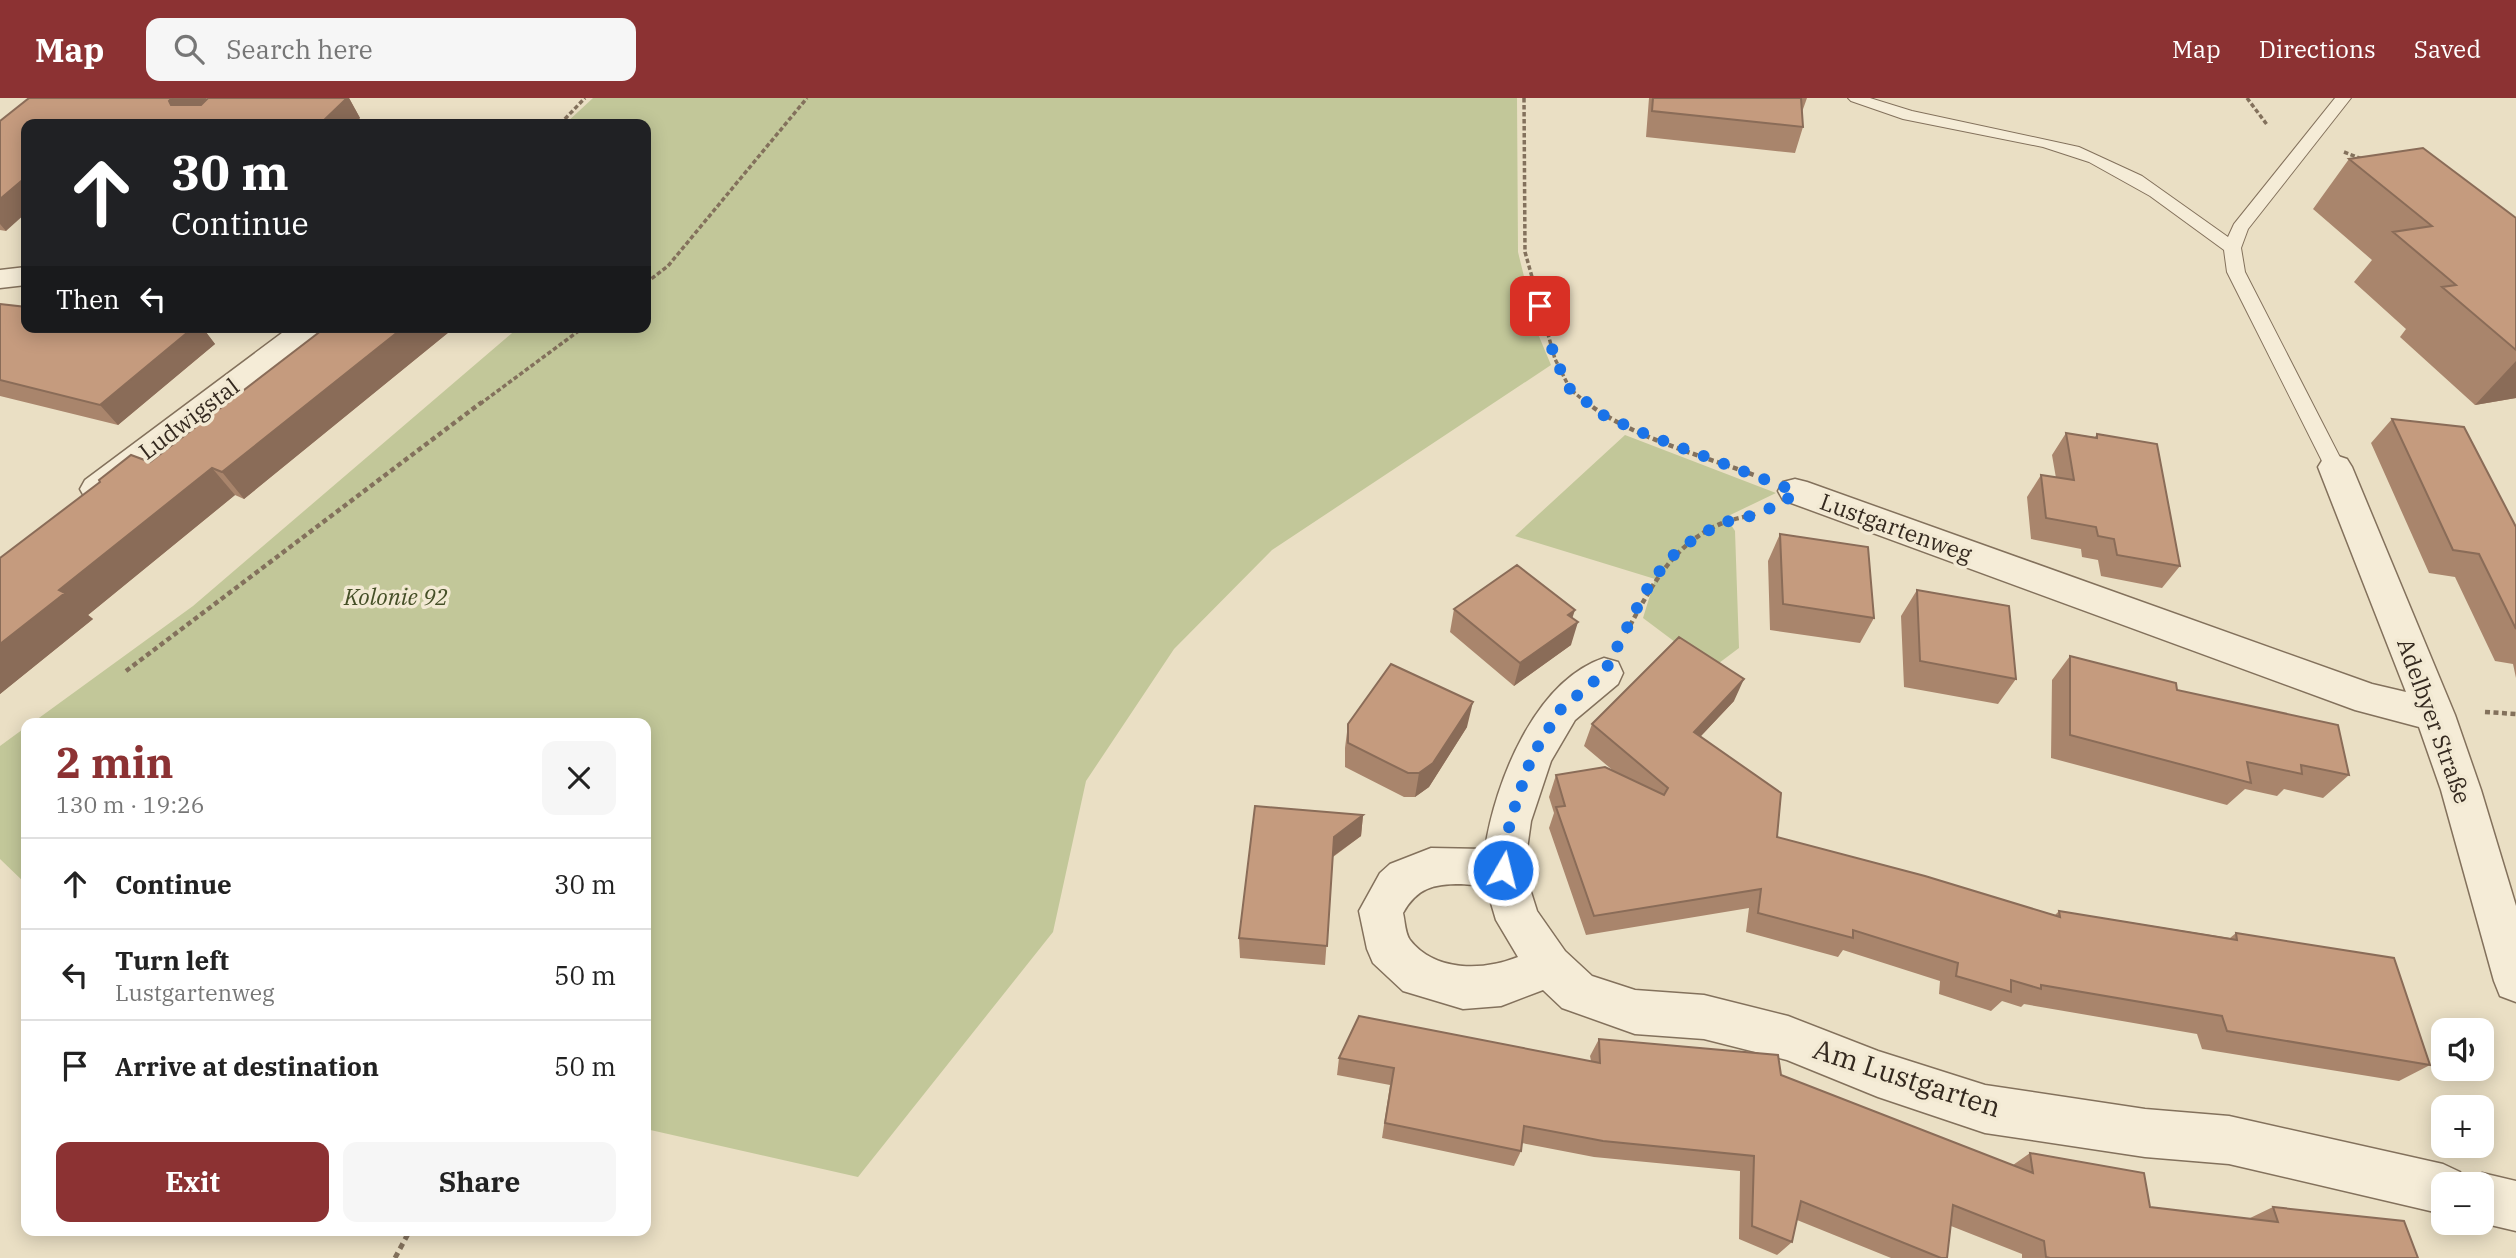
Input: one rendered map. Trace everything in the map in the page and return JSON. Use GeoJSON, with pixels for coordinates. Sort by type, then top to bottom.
{"type":"FeatureCollection","features":[{"type":"Feature","properties":{"kind":"street"},"geometry":{"type":"LineString","coordinates":[[0,279],[21,277]]}},
{"type":"Feature","properties":{"kind":"street","name":"Ludwigstal"},"geometry":{"type":"LineString","coordinates":[[70,509],[304,333]]}},
{"type":"Feature","properties":{"kind":"street","name":"Adelbyer Straße"},"geometry":{"type":"LineString","coordinates":[[2335,467],[2435,715],[2461,790],[2516,981]]}},
{"type":"Feature","properties":{"kind":"street","name":"Lustgartenweg"},"geometry":{"type":"LineString","coordinates":[[1795,491],[2368,699],[2435,715]]}},
{"type":"Feature","properties":{"kind":"street","name":"Am Lustgarten"},"geometry":{"type":"LineString","coordinates":[[1604,673],[1561,709],[1532,756],[1510,821],[1503,870],[1518,920],[1549,966],[1578,993],[1635,1012],[1703,1017],[1788,1038],[1878,1074],[1985,1109],[2145,1133],[2229,1140],[2431,1186]]}},
{"type":"Feature","properties":{"kind":"street"},"geometry":{"type":"LineString","coordinates":[[1503,870],[1466,864],[1424,868],[1396,885],[1381,911],[1389,949],[1419,976],[1463,988],[1501,985],[1549,966]]}},
{"type":"Feature","properties":{"kind":"street"},"geometry":{"type":"LineString","coordinates":[[2494,1201],[2516,1206]]}},
{"type":"Feature","properties":{"kind":"lane"},"geometry":{"type":"LineString","coordinates":[[1856,98],[1924,119],[2074,150],[2122,170],[2232,248]]}},
{"type":"Feature","properties":{"kind":"lane"},"geometry":{"type":"LineString","coordinates":[[2335,467],[2236,271],[2232,248],[2241,228],[2343,98]]}},
{"type":"Feature","properties":{"kind":"path"},"geometry":{"type":"LineString","coordinates":[[565,119],[585,98]]}},
{"type":"Feature","properties":{"kind":"path"},"geometry":{"type":"LineString","coordinates":[[651,279],[668,266],[807,98]]}},
{"type":"Feature","properties":{"kind":"path","name":"Lustgartenweg"},"geometry":{"type":"LineString","coordinates":[[1524,98],[1525,252],[1555,359],[1570,389],[1603,415],[1638,431],[1795,491]]}},
{"type":"Feature","properties":{"kind":"path"},"geometry":{"type":"LineString","coordinates":[[2247,98],[2268,126]]}},
{"type":"Feature","properties":{"kind":"path"},"geometry":{"type":"LineString","coordinates":[[2310,139],[2370,162]]}},
{"type":"Feature","properties":{"kind":"path"},"geometry":{"type":"LineString","coordinates":[[126,671],[576,333]]}},
{"type":"Feature","properties":{"kind":"path"},"geometry":{"type":"LineString","coordinates":[[1604,673],[1645,592],[1666,562],[1685,545],[1721,523],[1750,516],[1784,503],[1795,491]]}},
{"type":"Feature","properties":{"kind":"path"},"geometry":{"type":"LineString","coordinates":[[396,1258],[407,1236]]}},
{"type":"Feature","properties":{"kind":"green space","name":"Kolonie 92"},"geometry":{"type":"Polygon","coordinates":[[[593,98],[1517,98],[1518,252],[1538,334],[1551,365],[1272,550],[1174,649],[1086,781],[1053,932],[858,1177],[651,1130],[651,718],[39,718],[193,606],[512,333],[651,333],[651,119],[570,119],[593,98]]]}},
{"type":"Feature","properties":{"kind":"green space"},"geometry":{"type":"Polygon","coordinates":[[[1625,435],[1776,493],[1726,517],[1735,531],[1739,648],[1711,669],[1643,618],[1655,579],[1515,536],[1625,435]]]}},
{"type":"Feature","properties":{"kind":"green space"},"geometry":{"type":"Polygon","coordinates":[[[21,731],[21,879],[0,859],[0,746],[21,731]]]}},
{"type":"Feature","properties":{"kind":"building"},"geometry":{"type":"Polygon","coordinates":[[[29,98],[172,98],[169,101],[171,105],[201,105],[208,98],[347,98],[325,119],[21,119],[21,181],[0,199],[0,121],[29,98]]]}},
{"type":"Feature","properties":{"kind":"building"},"geometry":{"type":"Polygon","coordinates":[[[1653,98],[1801,98],[1803,127],[1652,111],[1653,98]]]}},
{"type":"Feature","properties":{"kind":"building"},"geometry":{"type":"Polygon","coordinates":[[[2423,148],[2516,218],[2516,350],[2442,287],[2456,285],[2393,232],[2432,226],[2349,159],[2423,148]]]}},
{"type":"Feature","properties":{"kind":"building"},"geometry":{"type":"Polygon","coordinates":[[[0,304],[21,306],[21,333],[187,333],[100,405],[0,380],[0,304]]]}},
{"type":"Feature","properties":{"kind":"building"},"geometry":{"type":"Polygon","coordinates":[[[318,333],[396,333],[222,472],[212,468],[59,590],[65,593],[0,644],[0,558],[131,455],[150,462],[318,333]]]}},
{"type":"Feature","properties":{"kind":"building"},"geometry":{"type":"Polygon","coordinates":[[[2392,419],[2464,427],[2516,527],[2516,629],[2479,554],[2453,550],[2392,419]]]}},
{"type":"Feature","properties":{"kind":"building"},"geometry":{"type":"Polygon","coordinates":[[[2066,433],[2097,438],[2097,434],[2157,444],[2180,566],[2117,555],[2114,539],[2098,536],[2096,527],[2046,518],[2041,475],[2074,480],[2066,433]]]}},
{"type":"Feature","properties":{"kind":"building"},"geometry":{"type":"Polygon","coordinates":[[[1780,534],[1868,547],[1874,618],[1783,604],[1780,534]]]}},
{"type":"Feature","properties":{"kind":"building"},"geometry":{"type":"Polygon","coordinates":[[[1517,565],[1575,610],[1568,615],[1578,622],[1520,663],[1454,609],[1517,565]]]}},
{"type":"Feature","properties":{"kind":"building"},"geometry":{"type":"Polygon","coordinates":[[[1917,590],[2009,606],[2016,679],[1920,661],[1917,590]]]}},
{"type":"Feature","properties":{"kind":"building"},"geometry":{"type":"Polygon","coordinates":[[[1679,637],[1744,679],[1694,732],[1781,793],[1777,837],[1925,876],[2060,917],[2059,911],[2237,940],[2236,933],[2394,958],[2430,1065],[2227,1031],[2222,1016],[2041,985],[2041,989],[2011,980],[2011,992],[1956,976],[1958,963],[1853,930],[1853,938],[1758,913],[1761,889],[1594,916],[1556,807],[1565,806],[1556,775],[1605,767],[1664,795],[1668,788],[1592,724],[1679,637]]]}},
{"type":"Feature","properties":{"kind":"building"},"geometry":{"type":"Polygon","coordinates":[[[2070,656],[2176,683],[2177,690],[2338,725],[2349,775],[2301,765],[2302,774],[2247,762],[2251,783],[2070,735],[2070,656]]]}},
{"type":"Feature","properties":{"kind":"building"},"geometry":{"type":"Polygon","coordinates":[[[1391,664],[1473,702],[1433,763],[1419,773],[1408,773],[1348,743],[1348,724],[1391,664]]]}},
{"type":"Feature","properties":{"kind":"building"},"geometry":{"type":"Polygon","coordinates":[[[1255,806],[1363,815],[1334,837],[1327,946],[1239,938],[1255,806]]]}},
{"type":"Feature","properties":{"kind":"building"},"geometry":{"type":"Polygon","coordinates":[[[1359,1016],[1600,1063],[1599,1039],[1778,1055],[1781,1075],[2033,1173],[2030,1153],[2144,1173],[2150,1207],[2278,1222],[2273,1207],[2404,1221],[2418,1258],[2050,1258],[2046,1257],[2044,1241],[1953,1205],[1947,1258],[1941,1258],[1801,1201],[1792,1242],[1752,1226],[1754,1156],[1603,1141],[1524,1126],[1521,1151],[1385,1123],[1394,1068],[1339,1058],[1359,1016]]]}},
{"type":"Feature","properties":{"kind":"route"},"geometry":{"type":"LineString","coordinates":[[1503,870],[1510,821],[1532,756],[1561,709],[1604,673],[1645,592],[1666,562],[1685,545],[1721,523],[1750,516],[1784,503],[1795,491],[1603,415],[1570,389],[1555,359],[1540,306]]}}]}
